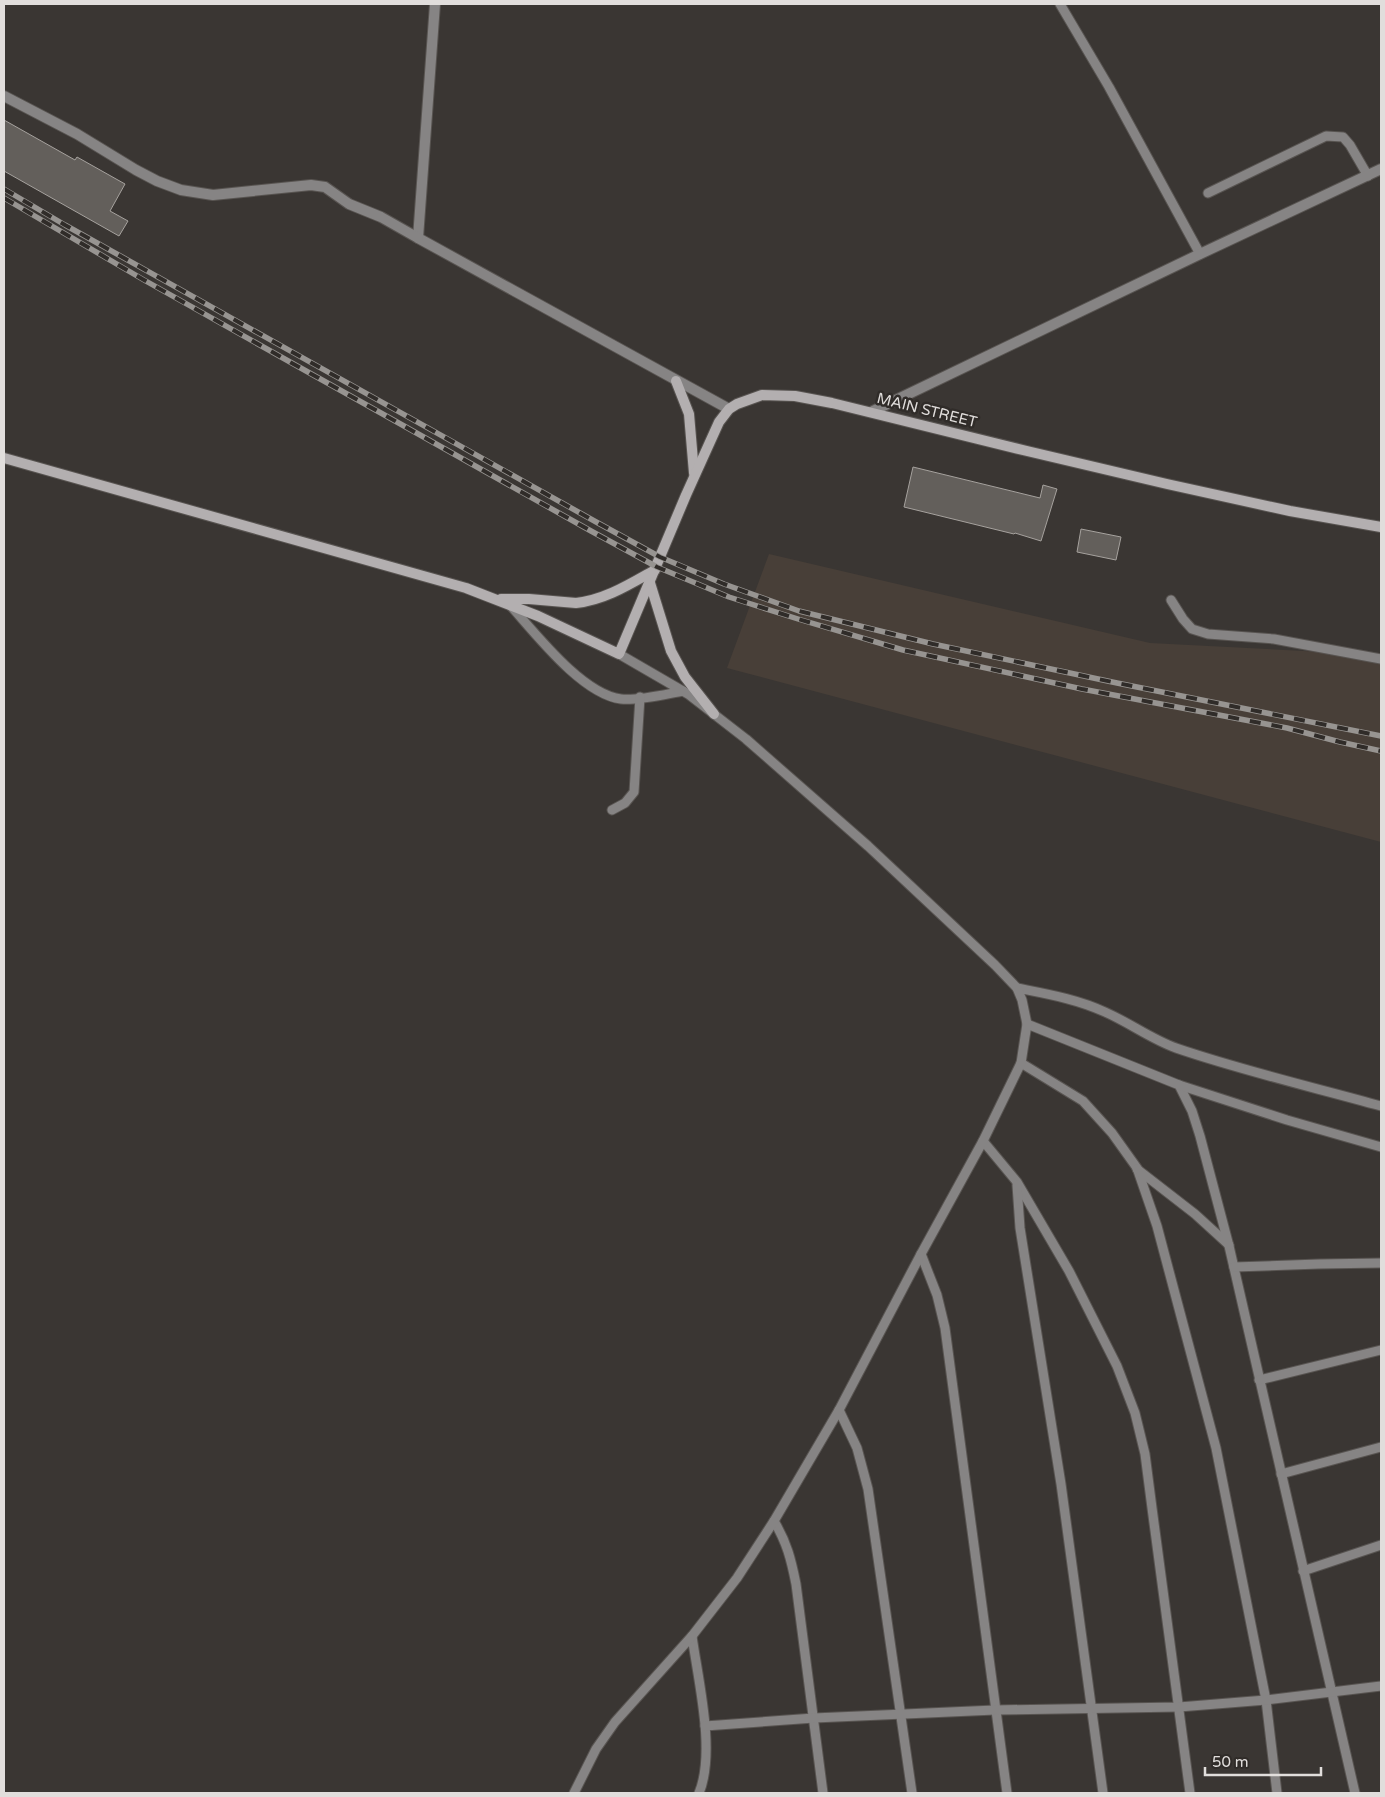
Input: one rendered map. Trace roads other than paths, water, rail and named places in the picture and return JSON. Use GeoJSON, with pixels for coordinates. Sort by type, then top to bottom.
{"type":"FeatureCollection","features":[{"type":"Feature","properties":{"kind":"main road"},"geometry":{"type":"LineString","coordinates":[[676,381],[689,414],[694,476]]}},
{"type":"Feature","properties":{"kind":"main road","name":"MAIN STREET"},"geometry":{"type":"LineString","coordinates":[[728,409],[762,395],[832,402],[1158,482],[1290,511],[1381,527]]}},
{"type":"Feature","properties":{"kind":"main road"},"geometry":{"type":"LineString","coordinates":[[4,458],[466,588],[538,616],[619,654],[694,476],[719,422],[728,409]]}},
{"type":"Feature","properties":{"kind":"main road"},"geometry":{"type":"LineString","coordinates":[[497,600],[524,599],[569,603],[586,602],[610,594],[655,570]]}},
{"type":"Feature","properties":{"kind":"main road"},"geometry":{"type":"LineString","coordinates":[[650,583],[671,650],[686,676],[714,714]]}},
{"type":"Feature","properties":{"kind":"street"},"geometry":{"type":"LineString","coordinates":[[418,238],[435,4]]}},
{"type":"Feature","properties":{"kind":"street"},"geometry":{"type":"LineString","coordinates":[[4,96],[77,134],[136,170],[157,181],[181,190],[214,195],[311,184],[325,187],[349,204],[381,217],[728,409]]}},
{"type":"Feature","properties":{"kind":"street"},"geometry":{"type":"LineString","coordinates":[[873,412],[1200,254],[1381,170]]}},
{"type":"Feature","properties":{"kind":"lane"},"geometry":{"type":"LineString","coordinates":[[1060,4],[1109,87],[1200,254]]}},
{"type":"Feature","properties":{"kind":"lane"},"geometry":{"type":"LineString","coordinates":[[1208,193],[1326,136],[1343,137],[1350,144],[1368,176]]}},
{"type":"Feature","properties":{"kind":"lane"},"geometry":{"type":"LineString","coordinates":[[1171,600],[1192,629],[1208,634],[1274,639],[1381,659]]}},
{"type":"Feature","properties":{"kind":"lane"},"geometry":{"type":"LineString","coordinates":[[510,605],[560,660],[584,682],[601,693],[622,699],[683,691]]}},
{"type":"Feature","properties":{"kind":"lane"},"geometry":{"type":"LineString","coordinates":[[574,1793],[596,1749],[615,1722],[692,1636],[737,1578],[774,1521],[839,1410],[983,1141],[1021,1064],[1027,1024],[1022,1000],[1017,988],[868,846],[746,739],[714,714],[683,691],[619,654]]}},
{"type":"Feature","properties":{"kind":"lane"},"geometry":{"type":"LineString","coordinates":[[612,810],[625,802],[634,792],[640,697]]}},
{"type":"Feature","properties":{"kind":"lane"},"geometry":{"type":"LineString","coordinates":[[1017,988],[1070,999],[1104,1011],[1153,1038],[1196,1054],[1381,1106]]}},
{"type":"Feature","properties":{"kind":"lane"},"geometry":{"type":"LineString","coordinates":[[1027,1024],[1179,1085],[1287,1120],[1381,1147]]}},
{"type":"Feature","properties":{"kind":"lane"},"geometry":{"type":"LineString","coordinates":[[1021,1064],[1084,1101],[1112,1133],[1137,1168],[1158,1226],[1216,1448],[1266,1700],[1277,1793]]}},
{"type":"Feature","properties":{"kind":"lane"},"geometry":{"type":"LineString","coordinates":[[1179,1085],[1192,1111],[1200,1136],[1229,1246],[1355,1793]]}},
{"type":"Feature","properties":{"kind":"lane"},"geometry":{"type":"LineString","coordinates":[[983,1141],[1017,1182],[1069,1271],[1117,1366],[1135,1413],[1144,1454],[1190,1793]]}},
{"type":"Feature","properties":{"kind":"lane"},"geometry":{"type":"LineString","coordinates":[[1137,1168],[1195,1214],[1229,1246]]}},
{"type":"Feature","properties":{"kind":"lane"},"geometry":{"type":"LineString","coordinates":[[1017,1182],[1020,1228],[1061,1484],[1103,1793]]}},
{"type":"Feature","properties":{"kind":"lane"},"geometry":{"type":"LineString","coordinates":[[921,1254],[936,1294],[944,1328],[1007,1793]]}},
{"type":"Feature","properties":{"kind":"lane"},"geometry":{"type":"LineString","coordinates":[[1234,1268],[1319,1264],[1381,1264]]}},
{"type":"Feature","properties":{"kind":"lane"},"geometry":{"type":"LineString","coordinates":[[1259,1380],[1381,1350]]}},
{"type":"Feature","properties":{"kind":"lane"},"geometry":{"type":"LineString","coordinates":[[839,1410],[857,1448],[868,1490],[912,1793]]}},
{"type":"Feature","properties":{"kind":"lane"},"geometry":{"type":"LineString","coordinates":[[1281,1474],[1381,1447]]}},
{"type":"Feature","properties":{"kind":"lane"},"geometry":{"type":"LineString","coordinates":[[774,1521],[791,1555],[824,1793]]}},
{"type":"Feature","properties":{"kind":"lane"},"geometry":{"type":"LineString","coordinates":[[1303,1571],[1381,1545]]}},
{"type":"Feature","properties":{"kind":"lane"},"geometry":{"type":"LineString","coordinates":[[692,1636],[705,1726],[706,1756],[704,1777],[699,1793]]}},
{"type":"Feature","properties":{"kind":"lane"},"geometry":{"type":"LineString","coordinates":[[705,1726],[814,1718],[995,1710],[1179,1707],[1266,1700],[1381,1686]]}},
{"type":"Feature","properties":{"kind":"railway"},"geometry":{"type":"LineString","coordinates":[[4,189],[598,523],[660,557],[724,584],[799,611],[933,644],[1381,736]]}},
{"type":"Feature","properties":{"kind":"railway"},"geometry":{"type":"LineString","coordinates":[[4,198],[144,280],[591,531],[657,567],[729,597],[903,650],[1082,689],[1287,728],[1381,751]]}}]}
